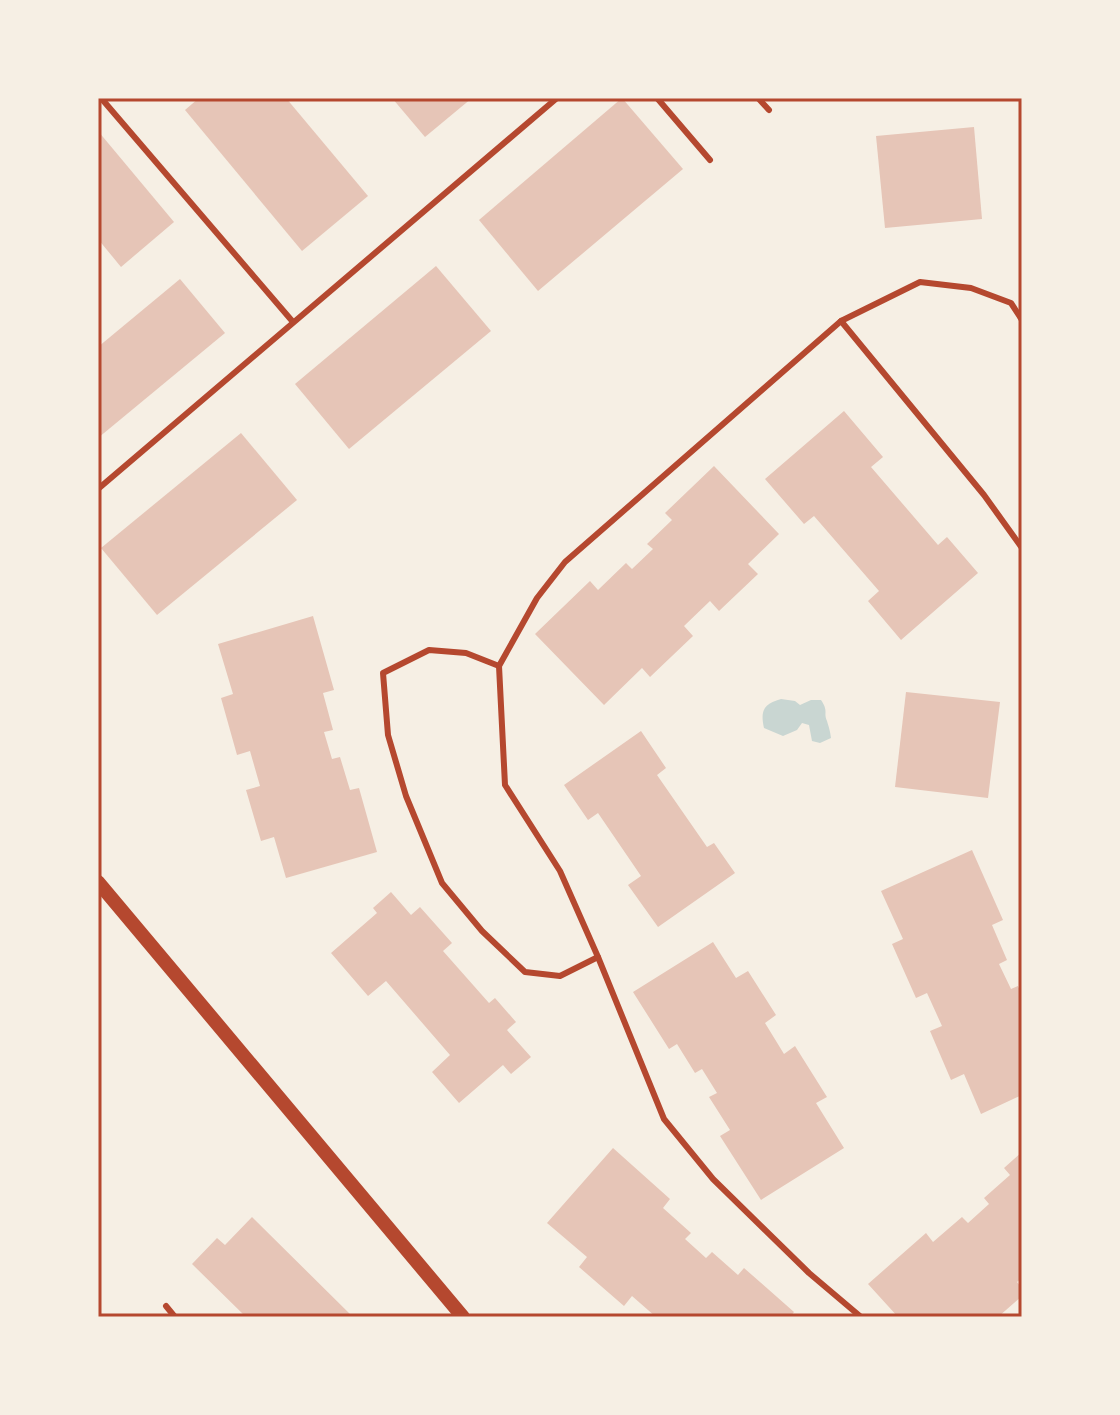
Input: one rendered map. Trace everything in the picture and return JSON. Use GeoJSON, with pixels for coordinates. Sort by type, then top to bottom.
{"type":"FeatureCollection","features":[{"type":"Feature","properties":{"kind":"street"},"geometry":{"type":"LineString","coordinates":[[98,882],[463,1317]]}},
{"type":"Feature","properties":{"kind":"lane"},"geometry":{"type":"LineString","coordinates":[[101,98],[293,322]]}},
{"type":"Feature","properties":{"kind":"lane"},"geometry":{"type":"LineString","coordinates":[[98,489],[557,98]]}},
{"type":"Feature","properties":{"kind":"lane"},"geometry":{"type":"LineString","coordinates":[[657,98],[710,160]]}},
{"type":"Feature","properties":{"kind":"lane"},"geometry":{"type":"LineString","coordinates":[[758,98],[769,110]]}},
{"type":"Feature","properties":{"kind":"lane"},"geometry":{"type":"LineString","coordinates":[[861,1317],[809,1273],[713,1179],[664,1119],[560,871],[505,785],[499,666],[537,598],[565,562],[841,321],[920,282],[971,288],[1011,303],[1022,320]]}},
{"type":"Feature","properties":{"kind":"lane"},"geometry":{"type":"LineString","coordinates":[[841,321],[984,495],[1022,548]]}},
{"type":"Feature","properties":{"kind":"lane"},"geometry":{"type":"LineString","coordinates":[[499,666],[466,653],[429,650],[383,673],[388,735],[406,796],[442,883],[482,931],[525,972],[560,976],[598,957]]}},
{"type":"Feature","properties":{"kind":"lane"},"geometry":{"type":"LineString","coordinates":[[166,1306],[175,1317]]}},
{"type":"Feature","properties":{"kind":"shaded area"},"geometry":{"type":"Polygon","coordinates":[[[781,699],[800,705],[821,700],[831,738],[820,743],[812,741],[809,725],[802,723],[797,730],[783,736],[764,728],[765,709],[781,699]]]}},
{"type":"Feature","properties":{"kind":"building"},"geometry":{"type":"Polygon","coordinates":[[[199,98],[286,98],[368,196],[302,251],[185,110],[199,98]]]}},
{"type":"Feature","properties":{"kind":"building"},"geometry":{"type":"Polygon","coordinates":[[[392,98],[472,98],[425,137],[392,98]]]}},
{"type":"Feature","properties":{"kind":"building"},"geometry":{"type":"Polygon","coordinates":[[[622,98],[683,169],[538,291],[479,220],[622,98]]]}},
{"type":"Feature","properties":{"kind":"building"},"geometry":{"type":"Polygon","coordinates":[[[974,127],[982,219],[885,228],[876,136],[974,127]]]}},
{"type":"Feature","properties":{"kind":"building"},"geometry":{"type":"Polygon","coordinates":[[[98,131],[174,222],[121,267],[98,239],[98,131]]]}},
{"type":"Feature","properties":{"kind":"building"},"geometry":{"type":"Polygon","coordinates":[[[436,266],[491,331],[349,449],[295,384],[436,266]]]}},
{"type":"Feature","properties":{"kind":"building"},"geometry":{"type":"Polygon","coordinates":[[[180,279],[225,333],[98,438],[98,347],[180,279]]]}},
{"type":"Feature","properties":{"kind":"building"},"geometry":{"type":"Polygon","coordinates":[[[844,411],[883,457],[871,467],[938,545],[947,537],[978,573],[901,640],[868,601],[879,591],[814,516],[804,524],[765,479],[844,411]]]}},
{"type":"Feature","properties":{"kind":"building"},"geometry":{"type":"Polygon","coordinates":[[[241,433],[297,500],[157,615],[101,548],[241,433]]]}},
{"type":"Feature","properties":{"kind":"building"},"geometry":{"type":"Polygon","coordinates":[[[714,466],[779,534],[748,564],[758,574],[719,611],[710,601],[684,626],[693,636],[650,677],[642,668],[604,705],[535,634],[590,581],[598,590],[626,563],[632,569],[653,549],[647,544],[672,520],[665,513],[714,466]]]}},
{"type":"Feature","properties":{"kind":"building"},"geometry":{"type":"Polygon","coordinates":[[[313,616],[334,690],[323,693],[333,730],[324,732],[332,759],[340,757],[350,790],[359,788],[377,852],[286,878],[274,837],[261,841],[246,790],[260,786],[250,751],[237,755],[221,698],[233,694],[218,644],[313,616]]]}},
{"type":"Feature","properties":{"kind":"building"},"geometry":{"type":"Polygon","coordinates":[[[906,692],[1000,702],[988,798],[895,787],[906,692]]]}},
{"type":"Feature","properties":{"kind":"building"},"geometry":{"type":"Polygon","coordinates":[[[641,731],[666,768],[657,775],[707,847],[714,843],[735,873],[658,927],[628,885],[641,876],[598,813],[588,820],[564,785],[641,731]]]}},
{"type":"Feature","properties":{"kind":"building"},"geometry":{"type":"Polygon","coordinates":[[[972,850],[1003,920],[992,925],[1007,960],[999,964],[1011,989],[1018,986],[1022,995],[1022,1095],[981,1114],[964,1074],[951,1080],[930,1031],[942,1026],[927,993],[916,998],[892,944],[903,939],[881,891],[972,850]]]}},
{"type":"Feature","properties":{"kind":"building"},"geometry":{"type":"Polygon","coordinates":[[[391,892],[411,915],[420,907],[452,943],[443,951],[489,1003],[495,998],[516,1022],[507,1030],[531,1057],[511,1074],[503,1065],[459,1103],[432,1072],[450,1055],[386,981],[368,996],[331,953],[377,913],[373,908],[391,892]]]}},
{"type":"Feature","properties":{"kind":"building"},"geometry":{"type":"Polygon","coordinates":[[[713,942],[736,978],[748,971],[776,1015],[765,1023],[784,1054],[795,1046],[827,1097],[816,1103],[844,1148],[761,1200],[720,1136],[730,1130],[709,1097],[717,1093],[702,1069],[695,1073],[677,1044],[669,1049],[633,992],[713,942]]]}},
{"type":"Feature","properties":{"kind":"building"},"geometry":{"type":"Polygon","coordinates":[[[613,1148],[670,1199],[663,1208],[691,1233],[685,1239],[706,1258],[712,1252],[738,1275],[744,1268],[794,1312],[790,1317],[656,1317],[632,1296],[624,1306],[579,1267],[587,1257],[547,1223],[613,1148]]]}},
{"type":"Feature","properties":{"kind":"building"},"geometry":{"type":"Polygon","coordinates":[[[1022,1152],[1022,1278],[1017,1282],[1022,1288],[1022,1296],[998,1317],[898,1317],[868,1284],[926,1233],[933,1242],[962,1217],[968,1223],[989,1204],[984,1198],[1010,1175],[1004,1168],[1022,1152]]]}},
{"type":"Feature","properties":{"kind":"building"},"geometry":{"type":"Polygon","coordinates":[[[252,1217],[353,1317],[246,1317],[192,1264],[217,1238],[225,1245],[252,1217]]]}}]}
